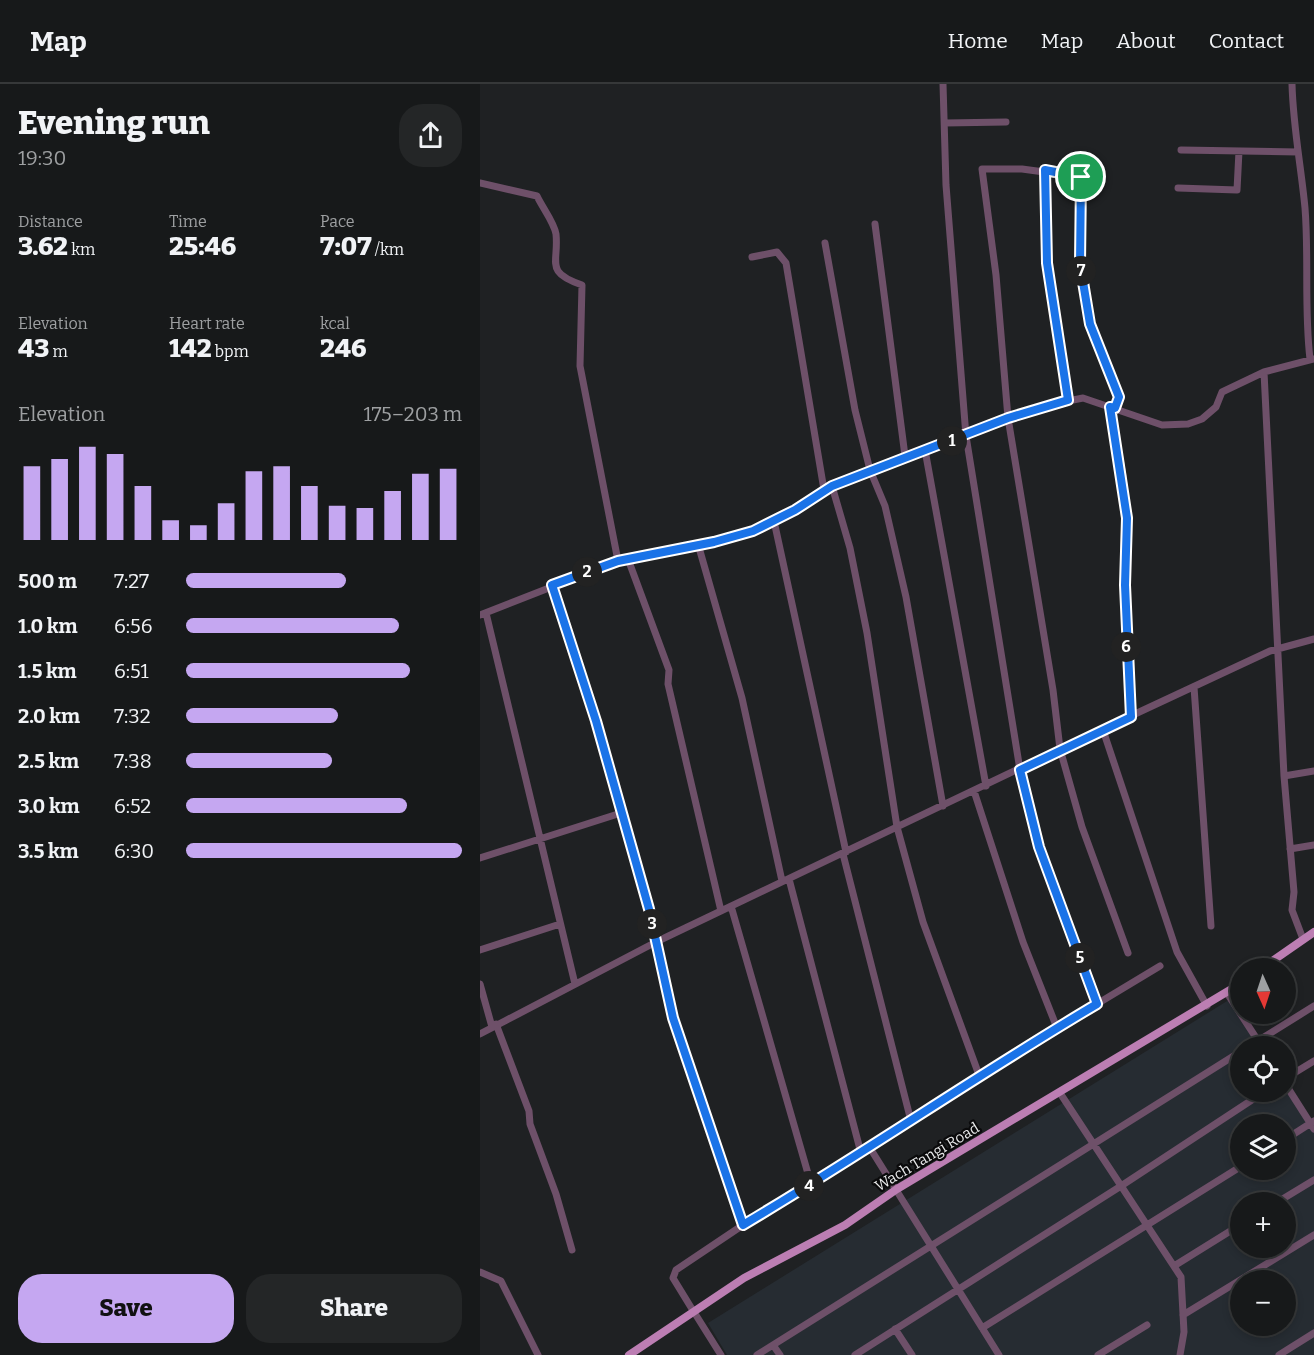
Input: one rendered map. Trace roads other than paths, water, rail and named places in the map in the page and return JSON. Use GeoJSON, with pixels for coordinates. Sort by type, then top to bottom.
{"type":"FeatureCollection","features":[{"type":"Feature","properties":{"kind":"main road"},"geometry":{"type":"LineString","coordinates":[[1276,958],[1314,932]]}},
{"type":"Feature","properties":{"kind":"main road","name":"Wach Tangi Road"},"geometry":{"type":"LineString","coordinates":[[629,1355],[744,1278],[844,1225],[897,1189],[1230,991]]}},
{"type":"Feature","properties":{"kind":"street"},"geometry":{"type":"LineString","coordinates":[[943,84],[946,185],[966,436],[1020,770],[1039,847],[1097,1004]]}},
{"type":"Feature","properties":{"kind":"street"},"geometry":{"type":"LineString","coordinates":[[574,984],[483,614],[618,561],[753,531],[795,510],[832,486],[1008,418],[1068,400],[1083,398],[1162,425],[1188,424],[1202,419],[1216,407],[1222,392],[1264,372],[1312,359],[1305,318],[1305,207],[1292,84]]}},
{"type":"Feature","properties":{"kind":"street"},"geometry":{"type":"LineString","coordinates":[[945,123],[1006,122]]}},
{"type":"Feature","properties":{"kind":"street"},"geometry":{"type":"LineString","coordinates":[[1181,150],[1298,152]]}},
{"type":"Feature","properties":{"kind":"street"},"geometry":{"type":"LineString","coordinates":[[1178,188],[1237,190],[1239,151]]}},
{"type":"Feature","properties":{"kind":"street"},"geometry":{"type":"LineString","coordinates":[[1128,953],[1082,827],[1060,749],[1053,690],[1008,418],[996,275],[982,170],[1045,170],[1081,177],[1080,264],[1090,324],[1119,397],[1113,408],[1127,518],[1126,606],[1131,717]]}},
{"type":"Feature","properties":{"kind":"street"},"geometry":{"type":"LineString","coordinates":[[1045,170],[1047,263],[1068,400]]}},
{"type":"Feature","properties":{"kind":"street"},"geometry":{"type":"LineString","coordinates":[[480,183],[537,196],[556,233],[553,262],[565,279],[582,285],[580,366],[618,561]]}},
{"type":"Feature","properties":{"kind":"street"},"geometry":{"type":"LineString","coordinates":[[875,224],[905,456]]}},
{"type":"Feature","properties":{"kind":"street"},"geometry":{"type":"LineString","coordinates":[[825,243],[855,410],[870,470],[885,507],[906,597],[943,806]]}},
{"type":"Feature","properties":{"kind":"street"},"geometry":{"type":"LineString","coordinates":[[752,257],[777,252],[786,264],[824,490]]}},
{"type":"Feature","properties":{"kind":"street"},"geometry":{"type":"LineString","coordinates":[[1264,372],[1284,776],[1294,892],[1292,910],[1303,939]]}},
{"type":"Feature","properties":{"kind":"street"},"geometry":{"type":"LineString","coordinates":[[925,450],[986,786]]}},
{"type":"Feature","properties":{"kind":"street"},"geometry":{"type":"LineString","coordinates":[[832,486],[850,548],[867,633],[897,827],[923,922],[979,1075]]}},
{"type":"Feature","properties":{"kind":"street"},"geometry":{"type":"LineString","coordinates":[[774,521],[844,853],[911,1121]]}},
{"type":"Feature","properties":{"kind":"street"},"geometry":{"type":"LineString","coordinates":[[698,544],[742,698],[786,880],[861,1153]]}},
{"type":"Feature","properties":{"kind":"street"},"geometry":{"type":"LineString","coordinates":[[628,559],[669,670],[668,684],[721,911]]}},
{"type":"Feature","properties":{"kind":"street"},"geometry":{"type":"LineString","coordinates":[[552,585],[596,721],[656,942],[673,1018],[743,1225]]}},
{"type":"Feature","properties":{"kind":"street"},"geometry":{"type":"LineString","coordinates":[[480,1034],[656,942],[1060,749],[1278,649],[1314,639]]}},
{"type":"Feature","properties":{"kind":"street"},"geometry":{"type":"LineString","coordinates":[[1194,687],[1211,926]]}},
{"type":"Feature","properties":{"kind":"street"},"geometry":{"type":"LineString","coordinates":[[1103,730],[1178,952],[1207,1006]]}},
{"type":"Feature","properties":{"kind":"street"},"geometry":{"type":"LineString","coordinates":[[1284,776],[1314,771]]}},
{"type":"Feature","properties":{"kind":"street"},"geometry":{"type":"LineString","coordinates":[[974,792],[1020,931],[1057,1028]]}},
{"type":"Feature","properties":{"kind":"street"},"geometry":{"type":"LineString","coordinates":[[480,858],[621,813]]}},
{"type":"Feature","properties":{"kind":"street"},"geometry":{"type":"LineString","coordinates":[[1290,849],[1314,845]]}},
{"type":"Feature","properties":{"kind":"street"},"geometry":{"type":"LineString","coordinates":[[731,906],[811,1185]]}},
{"type":"Feature","properties":{"kind":"street"},"geometry":{"type":"LineString","coordinates":[[480,950],[560,924]]}},
{"type":"Feature","properties":{"kind":"street"},"geometry":{"type":"LineString","coordinates":[[721,1355],[673,1278],[674,1274],[743,1225],[870,1148],[979,1075],[1160,966]]}},
{"type":"Feature","properties":{"kind":"street"},"geometry":{"type":"LineString","coordinates":[[480,984],[529,1112],[530,1124],[556,1194],[572,1250]]}},
{"type":"Feature","properties":{"kind":"street"},"geometry":{"type":"LineString","coordinates":[[1227,993],[1255,1036]]}},
{"type":"Feature","properties":{"kind":"street"},"geometry":{"type":"LineString","coordinates":[[1271,1036],[1314,1006]]}},
{"type":"Feature","properties":{"kind":"street"},"geometry":{"type":"LineString","coordinates":[[757,1355],[1230,1058]]}},
{"type":"Feature","properties":{"kind":"street"},"geometry":{"type":"LineString","coordinates":[[1296,1072],[1314,1061]]}},
{"type":"Feature","properties":{"kind":"street"},"geometry":{"type":"LineString","coordinates":[[1060,1093],[1181,1277],[1184,1332],[1180,1355]]}},
{"type":"Feature","properties":{"kind":"street"},"geometry":{"type":"LineString","coordinates":[[1296,1100],[1313,1125],[1296,1134]]}},
{"type":"Feature","properties":{"kind":"street"},"geometry":{"type":"LineString","coordinates":[[855,1355],[1249,1102]]}},
{"type":"Feature","properties":{"kind":"street"},"geometry":{"type":"LineString","coordinates":[[870,1148],[933,1245],[999,1355]]}},
{"type":"Feature","properties":{"kind":"street"},"geometry":{"type":"LineString","coordinates":[[982,1328],[1230,1173]]}},
{"type":"Feature","properties":{"kind":"street"},"geometry":{"type":"LineString","coordinates":[[1294,1192],[1314,1180]]}},
{"type":"Feature","properties":{"kind":"street"},"geometry":{"type":"LineString","coordinates":[[1173,1266],[1230,1231]]}},
{"type":"Feature","properties":{"kind":"street"},"geometry":{"type":"LineString","coordinates":[[1183,1315],[1314,1234]]}},
{"type":"Feature","properties":{"kind":"street"},"geometry":{"type":"LineString","coordinates":[[480,1272],[501,1281],[538,1355]]}},
{"type":"Feature","properties":{"kind":"street"},"geometry":{"type":"LineString","coordinates":[[1098,1355],[1147,1325]]}},
{"type":"Feature","properties":{"kind":"street"},"geometry":{"type":"LineString","coordinates":[[895,1329],[912,1355]]}},
{"type":"Feature","properties":{"kind":"street"},"geometry":{"type":"LineString","coordinates":[[1279,1355],[1314,1333]]}},
{"type":"Feature","properties":{"kind":"street"},"geometry":{"type":"LineString","coordinates":[[773,1345],[780,1355]]}}]}
